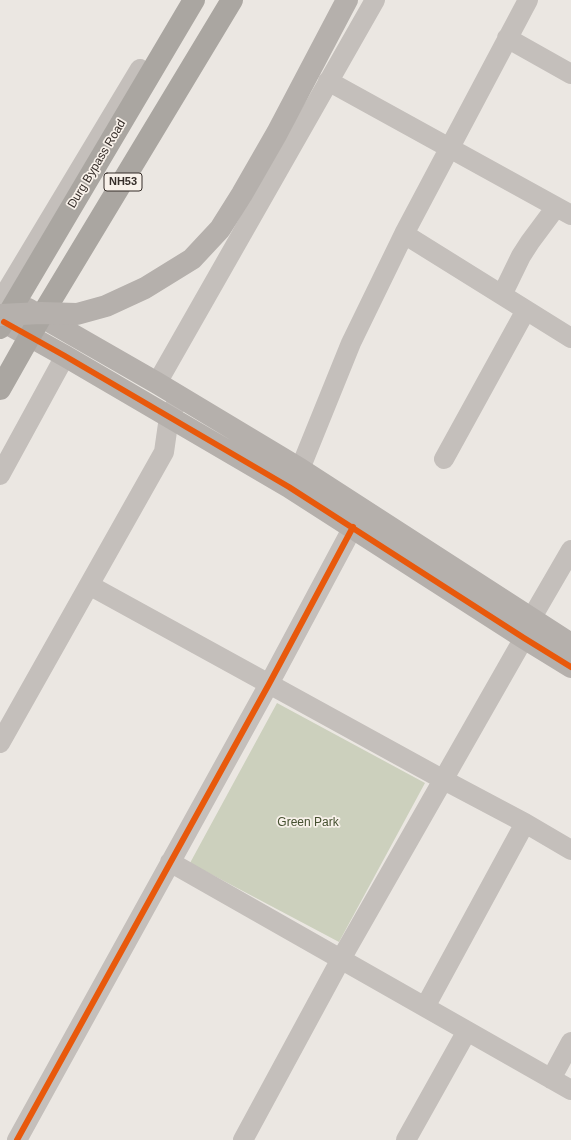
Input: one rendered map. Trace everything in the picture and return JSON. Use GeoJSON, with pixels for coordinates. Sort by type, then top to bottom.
{"type":"FeatureCollection","features":[{"type":"Feature","properties":{"kind":"highway","name":"Durg Bypass Road"},"geometry":{"type":"LineString","coordinates":[[4,314],[194,0]]}},
{"type":"Feature","properties":{"kind":"highway","name":"NH53"},"geometry":{"type":"LineString","coordinates":[[0,389],[41,317],[232,0]]}},
{"type":"Feature","properties":{"kind":"street"},"geometry":{"type":"LineString","coordinates":[[4,314],[8,273],[182,0]]}},
{"type":"Feature","properties":{"kind":"street"},"geometry":{"type":"LineString","coordinates":[[4,314],[77,314],[106,306],[145,288],[192,259],[220,229],[242,194],[277,133],[346,0]]}},
{"type":"Feature","properties":{"kind":"street"},"geometry":{"type":"LineString","coordinates":[[157,383],[375,0]]}},
{"type":"Feature","properties":{"kind":"street"},"geometry":{"type":"LineString","coordinates":[[294,478],[351,343],[404,234],[528,0]]}},
{"type":"Feature","properties":{"kind":"street"},"geometry":{"type":"LineString","coordinates":[[507,38],[571,74]]}},
{"type":"Feature","properties":{"kind":"street"},"geometry":{"type":"LineString","coordinates":[[328,81],[564,211],[530,242],[521,256],[502,295]]}},
{"type":"Feature","properties":{"kind":"street"},"geometry":{"type":"LineString","coordinates":[[404,234],[571,338]]}},
{"type":"Feature","properties":{"kind":"street"},"geometry":{"type":"LineString","coordinates":[[444,459],[526,310]]}},
{"type":"Feature","properties":{"kind":"street"},"geometry":{"type":"LineString","coordinates":[[4,314],[41,317],[200,408],[294,478],[353,527],[527,629],[571,644]]}},
{"type":"Feature","properties":{"kind":"street"},"geometry":{"type":"LineString","coordinates":[[4,314],[30,336],[188,428],[294,478],[527,629],[571,667]]}},
{"type":"Feature","properties":{"kind":"street"},"geometry":{"type":"LineString","coordinates":[[0,475],[65,356]]}},
{"type":"Feature","properties":{"kind":"street"},"geometry":{"type":"LineString","coordinates":[[164,452],[169,417],[180,397]]}},
{"type":"Feature","properties":{"kind":"street"},"geometry":{"type":"LineString","coordinates":[[0,743],[164,452],[188,428],[200,408]]}},
{"type":"Feature","properties":{"kind":"street"},"geometry":{"type":"LineString","coordinates":[[17,1140],[269,684],[353,527]]}},
{"type":"Feature","properties":{"kind":"street"},"geometry":{"type":"LineString","coordinates":[[243,1140],[340,960],[571,550]]}},
{"type":"Feature","properties":{"kind":"street"},"geometry":{"type":"LineString","coordinates":[[89,585],[525,823],[571,850]]}},
{"type":"Feature","properties":{"kind":"street"},"geometry":{"type":"LineString","coordinates":[[425,1007],[525,823]]}},
{"type":"Feature","properties":{"kind":"street"},"geometry":{"type":"LineString","coordinates":[[170,862],[571,1090]]}},
{"type":"Feature","properties":{"kind":"street"},"geometry":{"type":"LineString","coordinates":[[406,1140],[467,1031]]}},
{"type":"Feature","properties":{"kind":"street"},"geometry":{"type":"LineString","coordinates":[[551,1079],[571,1042]]}},
{"type":"Feature","properties":{"kind":"green space","name":"Green Park"},"geometry":{"type":"Polygon","coordinates":[[[277,703],[425,783],[339,942],[190,863],[277,703]]]}},
{"type":"Feature","properties":{"kind":"cycle path"},"geometry":{"type":"LineString","coordinates":[[4,322],[289,487],[571,667]]}},
{"type":"Feature","properties":{"kind":"cycle path"},"geometry":{"type":"LineString","coordinates":[[17,1140],[269,684],[353,527]]}}]}
